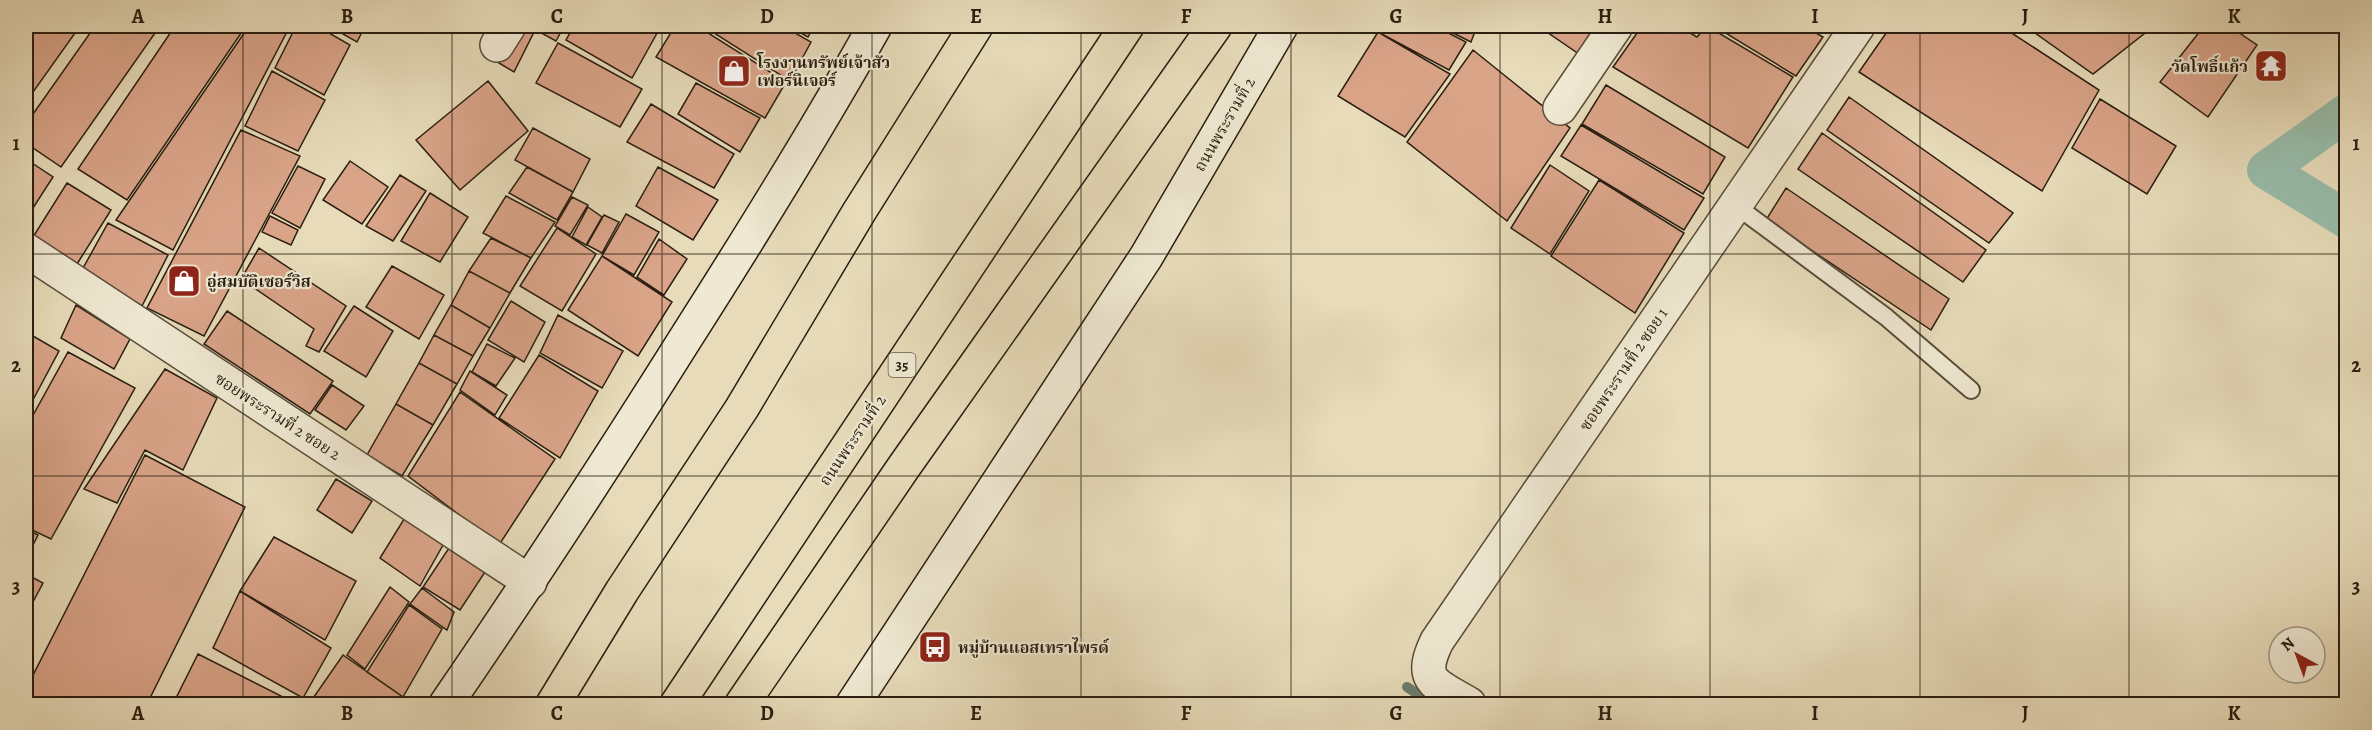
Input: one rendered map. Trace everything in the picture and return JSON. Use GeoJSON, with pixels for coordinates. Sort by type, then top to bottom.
{"type":"FeatureCollection","features":[{"type":"Feature","properties":{"kind":"main road"},"geometry":{"type":"LineString","coordinates":[[446,705],[530,582],[758,223],[821,122],[875,26]]}},
{"type":"Feature","properties":{"kind":"main road"},"geometry":{"type":"LineString","coordinates":[[553,705],[622,591],[742,408],[859,212],[976,26]]}},
{"type":"Feature","properties":{"kind":"main road","name":"ถนนพระรามที่ 2"},"geometry":{"type":"LineString","coordinates":[[677,705],[1127,26]]}},
{"type":"Feature","properties":{"kind":"main road"},"geometry":{"type":"LineString","coordinates":[[742,705],[903,468],[1215,26]]}},
{"type":"Feature","properties":{"kind":"main road","name":"ถนนพระรามที่ 2"},"geometry":{"type":"LineString","coordinates":[[853,705],[1146,257],[1281,26]]}},
{"type":"Feature","properties":{"kind":"main road"},"geometry":{"type":"LineString","coordinates":[[1560,108],[1616,26]]}},
{"type":"Feature","properties":{"kind":"main road","name":"ซอยพระรามที่ 2 ซอย 1"},"geometry":{"type":"LineString","coordinates":[[1469,705],[1434,683],[1429,676],[1427,665],[1437,641],[1858,26]]}},
{"type":"Feature","properties":{"kind":"main road","name":"ซอยพระรามที่ 2 ซอย 2"},"geometry":{"type":"LineString","coordinates":[[26,250],[530,582]]}},
{"type":"Feature","properties":{"kind":"lane"},"geometry":{"type":"LineString","coordinates":[[1735,205],[1886,317],[1971,390]]}},
{"type":"Feature","properties":{"kind":"building"},"geometry":{"type":"Polygon","coordinates":[[[36,26],[80,26],[26,102],[26,41],[36,26]]]}},
{"type":"Feature","properties":{"kind":"building"},"geometry":{"type":"Polygon","coordinates":[[[95,26],[160,26],[61,167],[26,143],[26,124],[95,26]]]}},
{"type":"Feature","properties":{"kind":"building"},"geometry":{"type":"Polygon","coordinates":[[[175,26],[246,26],[127,200],[78,169],[175,26]]]}},
{"type":"Feature","properties":{"kind":"building"},"geometry":{"type":"Polygon","coordinates":[[[249,26],[290,26],[173,250],[116,220],[249,26]]]}},
{"type":"Feature","properties":{"kind":"building"},"geometry":{"type":"Polygon","coordinates":[[[296,26],[317,26],[350,45],[324,95],[275,68],[296,26]]]}},
{"type":"Feature","properties":{"kind":"building"},"geometry":{"type":"Polygon","coordinates":[[[329,26],[365,26],[357,42],[329,26]]]}},
{"type":"Feature","properties":{"kind":"building"},"geometry":{"type":"Polygon","coordinates":[[[522,26],[534,32],[514,72],[494,60],[522,26]]]}},
{"type":"Feature","properties":{"kind":"building"},"geometry":{"type":"Polygon","coordinates":[[[533,26],[564,26],[556,41],[532,28],[533,26]]]}},
{"type":"Feature","properties":{"kind":"building"},"geometry":{"type":"Polygon","coordinates":[[[574,26],[661,26],[632,78],[566,40],[574,26]]]}},
{"type":"Feature","properties":{"kind":"building"},"geometry":{"type":"Polygon","coordinates":[[[675,26],[697,26],[786,82],[765,118],[656,57],[675,26]]]}},
{"type":"Feature","properties":{"kind":"building"},"geometry":{"type":"Polygon","coordinates":[[[703,26],[783,26],[811,42],[790,81],[703,26]]]}},
{"type":"Feature","properties":{"kind":"building"},"geometry":{"type":"Polygon","coordinates":[[[788,26],[814,26],[808,37],[788,26]]]}},
{"type":"Feature","properties":{"kind":"building"},"geometry":{"type":"Polygon","coordinates":[[[1382,26],[1435,26],[1466,42],[1449,70],[1378,32],[1382,26]]]}},
{"type":"Feature","properties":{"kind":"building"},"geometry":{"type":"Polygon","coordinates":[[[1439,26],[1477,26],[1471,42],[1439,26]]]}},
{"type":"Feature","properties":{"kind":"building"},"geometry":{"type":"Polygon","coordinates":[[[1538,26],[1598,26],[1579,54],[1538,26]]]}},
{"type":"Feature","properties":{"kind":"building"},"geometry":{"type":"Polygon","coordinates":[[[1642,26],[1678,26],[1697,37],[1707,26],[1793,77],[1748,148],[1613,67],[1642,26]]]}},
{"type":"Feature","properties":{"kind":"building"},"geometry":{"type":"Polygon","coordinates":[[[1714,26],[1804,26],[1823,37],[1796,76],[1714,26]]]}},
{"type":"Feature","properties":{"kind":"building"},"geometry":{"type":"Polygon","coordinates":[[[1891,26],[2001,26],[2099,90],[2042,191],[1859,72],[1891,26]]]}},
{"type":"Feature","properties":{"kind":"building"},"geometry":{"type":"Polygon","coordinates":[[[2025,26],[2154,26],[2093,74],[2025,26]]]}},
{"type":"Feature","properties":{"kind":"building"},"geometry":{"type":"Polygon","coordinates":[[[2204,26],[2229,26],[2257,45],[2208,117],[2160,82],[2204,26]]]}},
{"type":"Feature","properties":{"kind":"building"},"geometry":{"type":"Polygon","coordinates":[[[1378,32],[1450,74],[1405,137],[1338,96],[1378,32]]]}},
{"type":"Feature","properties":{"kind":"building"},"geometry":{"type":"Polygon","coordinates":[[[558,43],[642,89],[620,127],[536,83],[558,43]]]}},
{"type":"Feature","properties":{"kind":"building"},"geometry":{"type":"Polygon","coordinates":[[[1473,50],[1570,128],[1507,221],[1407,142],[1473,50]]]}},
{"type":"Feature","properties":{"kind":"building"},"geometry":{"type":"Polygon","coordinates":[[[272,71],[325,100],[298,151],[245,126],[272,71]]]}},
{"type":"Feature","properties":{"kind":"building"},"geometry":{"type":"Polygon","coordinates":[[[488,81],[528,131],[460,190],[416,140],[488,81]]]}},
{"type":"Feature","properties":{"kind":"building"},"geometry":{"type":"Polygon","coordinates":[[[696,83],[760,118],[740,152],[678,114],[696,83]]]}},
{"type":"Feature","properties":{"kind":"building"},"geometry":{"type":"Polygon","coordinates":[[[1606,85],[1725,157],[1703,194],[1582,124],[1606,85]]]}},
{"type":"Feature","properties":{"kind":"building"},"geometry":{"type":"Polygon","coordinates":[[[1849,97],[2013,213],[1989,243],[1827,130],[1849,97]]]}},
{"type":"Feature","properties":{"kind":"building"},"geometry":{"type":"Polygon","coordinates":[[[2100,99],[2176,146],[2147,194],[2072,148],[2100,99]]]}},
{"type":"Feature","properties":{"kind":"building"},"geometry":{"type":"Polygon","coordinates":[[[651,104],[734,154],[714,188],[627,142],[651,104]]]}},
{"type":"Feature","properties":{"kind":"building"},"geometry":{"type":"Polygon","coordinates":[[[1581,125],[1704,198],[1684,230],[1561,156],[1581,125]]]}},
{"type":"Feature","properties":{"kind":"building"},"geometry":{"type":"Polygon","coordinates":[[[533,128],[590,159],[573,192],[515,160],[533,128]]]}},
{"type":"Feature","properties":{"kind":"building"},"geometry":{"type":"Polygon","coordinates":[[[241,130],[300,156],[204,336],[147,308],[241,130]]]}},
{"type":"Feature","properties":{"kind":"building"},"geometry":{"type":"Polygon","coordinates":[[[1822,133],[1986,250],[1963,282],[1798,169],[1822,133]]]}},
{"type":"Feature","properties":{"kind":"building"},"geometry":{"type":"Polygon","coordinates":[[[26,159],[53,177],[26,219],[26,159]]]}},
{"type":"Feature","properties":{"kind":"building"},"geometry":{"type":"Polygon","coordinates":[[[350,161],[388,187],[362,224],[323,200],[350,161]]]}},
{"type":"Feature","properties":{"kind":"building"},"geometry":{"type":"Polygon","coordinates":[[[1550,165],[1589,191],[1550,254],[1511,228],[1550,165]]]}},
{"type":"Feature","properties":{"kind":"building"},"geometry":{"type":"Polygon","coordinates":[[[298,166],[325,179],[300,228],[272,213],[298,166]]]}},
{"type":"Feature","properties":{"kind":"building"},"geometry":{"type":"Polygon","coordinates":[[[527,167],[573,192],[557,220],[509,193],[527,167]]]}},
{"type":"Feature","properties":{"kind":"building"},"geometry":{"type":"Polygon","coordinates":[[[658,167],[718,200],[693,240],[636,206],[658,167]]]}},
{"type":"Feature","properties":{"kind":"building"},"geometry":{"type":"Polygon","coordinates":[[[400,175],[426,191],[393,241],[366,226],[400,175]]]}},
{"type":"Feature","properties":{"kind":"building"},"geometry":{"type":"Polygon","coordinates":[[[1599,180],[1684,233],[1635,313],[1551,256],[1599,180]]]}},
{"type":"Feature","properties":{"kind":"building"},"geometry":{"type":"Polygon","coordinates":[[[67,183],[111,210],[77,264],[33,237],[67,183]]]}},
{"type":"Feature","properties":{"kind":"building"},"geometry":{"type":"Polygon","coordinates":[[[1786,188],[1949,299],[1931,330],[1766,220],[1786,188]]]}},
{"type":"Feature","properties":{"kind":"building"},"geometry":{"type":"Polygon","coordinates":[[[430,193],[468,217],[440,262],[401,241],[430,193]]]}},
{"type":"Feature","properties":{"kind":"building"},"geometry":{"type":"Polygon","coordinates":[[[506,196],[555,222],[531,258],[483,233],[506,196]]]}},
{"type":"Feature","properties":{"kind":"building"},"geometry":{"type":"Polygon","coordinates":[[[572,197],[588,205],[570,235],[555,226],[572,197]]]}},
{"type":"Feature","properties":{"kind":"building"},"geometry":{"type":"Polygon","coordinates":[[[588,207],[602,217],[586,245],[572,237],[588,207]]]}},
{"type":"Feature","properties":{"kind":"building"},"geometry":{"type":"Polygon","coordinates":[[[626,214],[659,232],[634,275],[602,256],[626,214]]]}},
{"type":"Feature","properties":{"kind":"building"},"geometry":{"type":"Polygon","coordinates":[[[604,215],[619,222],[602,253],[587,245],[604,215]]]}},
{"type":"Feature","properties":{"kind":"building"},"geometry":{"type":"Polygon","coordinates":[[[270,216],[298,230],[291,245],[262,232],[270,216]]]}},
{"type":"Feature","properties":{"kind":"building"},"geometry":{"type":"Polygon","coordinates":[[[108,223],[168,255],[142,306],[82,270],[108,223]]]}},
{"type":"Feature","properties":{"kind":"building"},"geometry":{"type":"Polygon","coordinates":[[[557,228],[596,254],[562,311],[520,286],[557,228]]]}},
{"type":"Feature","properties":{"kind":"building"},"geometry":{"type":"Polygon","coordinates":[[[491,238],[531,258],[510,293],[469,271],[491,238]]]}},
{"type":"Feature","properties":{"kind":"building"},"geometry":{"type":"Polygon","coordinates":[[[659,239],[687,259],[664,295],[637,277],[659,239]]]}},
{"type":"Feature","properties":{"kind":"building"},"geometry":{"type":"Polygon","coordinates":[[[259,248],[346,306],[319,352],[306,346],[314,329],[241,279],[259,248]]]}},
{"type":"Feature","properties":{"kind":"building"},"geometry":{"type":"Polygon","coordinates":[[[602,256],[672,302],[638,356],[568,310],[602,256]]]}},
{"type":"Feature","properties":{"kind":"building"},"geometry":{"type":"Polygon","coordinates":[[[392,266],[444,295],[419,339],[366,307],[392,266]]]}},
{"type":"Feature","properties":{"kind":"building"},"geometry":{"type":"Polygon","coordinates":[[[469,271],[510,293],[490,328],[451,305],[469,271]]]}},
{"type":"Feature","properties":{"kind":"building"},"geometry":{"type":"Polygon","coordinates":[[[511,301],[545,322],[524,362],[488,340],[511,301]]]}},
{"type":"Feature","properties":{"kind":"building"},"geometry":{"type":"Polygon","coordinates":[[[76,305],[130,339],[114,369],[61,338],[76,305]]]}},
{"type":"Feature","properties":{"kind":"building"},"geometry":{"type":"Polygon","coordinates":[[[451,305],[490,328],[473,356],[434,335],[451,305]]]}},
{"type":"Feature","properties":{"kind":"building"},"geometry":{"type":"Polygon","coordinates":[[[354,306],[393,331],[366,377],[324,351],[354,306]]]}},
{"type":"Feature","properties":{"kind":"building"},"geometry":{"type":"Polygon","coordinates":[[[227,311],[333,381],[310,414],[204,344],[227,311]]]}},
{"type":"Feature","properties":{"kind":"building"},"geometry":{"type":"Polygon","coordinates":[[[558,315],[623,351],[602,388],[540,353],[558,315]]]}},
{"type":"Feature","properties":{"kind":"building"},"geometry":{"type":"Polygon","coordinates":[[[26,332],[59,351],[26,413],[26,332]]]}},
{"type":"Feature","properties":{"kind":"building"},"geometry":{"type":"Polygon","coordinates":[[[434,335],[473,356],[457,384],[419,363],[434,335]]]}},
{"type":"Feature","properties":{"kind":"building"},"geometry":{"type":"Polygon","coordinates":[[[487,344],[515,358],[496,386],[472,372],[487,344]]]}},
{"type":"Feature","properties":{"kind":"building"},"geometry":{"type":"Polygon","coordinates":[[[68,352],[135,388],[51,539],[26,527],[26,428],[68,352]]]}},
{"type":"Feature","properties":{"kind":"building"},"geometry":{"type":"Polygon","coordinates":[[[539,355],[598,391],[560,458],[499,418],[539,355]]]}},
{"type":"Feature","properties":{"kind":"building"},"geometry":{"type":"Polygon","coordinates":[[[419,363],[457,384],[433,425],[396,404],[419,363]]]}},
{"type":"Feature","properties":{"kind":"building"},"geometry":{"type":"Polygon","coordinates":[[[165,369],[217,398],[183,470],[145,450],[117,503],[84,489],[165,369]]]}},
{"type":"Feature","properties":{"kind":"building"},"geometry":{"type":"Polygon","coordinates":[[[470,371],[507,395],[495,415],[460,390],[470,371]]]}},
{"type":"Feature","properties":{"kind":"building"},"geometry":{"type":"Polygon","coordinates":[[[332,385],[364,406],[346,430],[315,410],[332,385]]]}},
{"type":"Feature","properties":{"kind":"building"},"geometry":{"type":"Polygon","coordinates":[[[460,392],[555,459],[499,545],[408,476],[460,392]]]}},
{"type":"Feature","properties":{"kind":"building"},"geometry":{"type":"Polygon","coordinates":[[[396,404],[433,425],[402,476],[367,455],[396,404]]]}},
{"type":"Feature","properties":{"kind":"building"},"geometry":{"type":"Polygon","coordinates":[[[145,455],[245,507],[147,704],[26,704],[26,689],[145,455]]]}},
{"type":"Feature","properties":{"kind":"building"},"geometry":{"type":"Polygon","coordinates":[[[336,479],[372,501],[352,533],[317,510],[336,479]]]}},
{"type":"Feature","properties":{"kind":"building"},"geometry":{"type":"Polygon","coordinates":[[[409,511],[447,538],[420,586],[380,558],[409,511]]]}},
{"type":"Feature","properties":{"kind":"building"},"geometry":{"type":"Polygon","coordinates":[[[26,529],[38,535],[26,559],[26,529]]]}},
{"type":"Feature","properties":{"kind":"building"},"geometry":{"type":"Polygon","coordinates":[[[274,537],[356,581],[325,640],[240,591],[274,537]]]}},
{"type":"Feature","properties":{"kind":"building"},"geometry":{"type":"Polygon","coordinates":[[[451,545],[487,569],[460,610],[423,587],[451,545]]]}},
{"type":"Feature","properties":{"kind":"building"},"geometry":{"type":"Polygon","coordinates":[[[26,574],[43,583],[26,615],[26,574]]]}},
{"type":"Feature","properties":{"kind":"building"},"geometry":{"type":"Polygon","coordinates":[[[390,587],[409,602],[365,669],[347,655],[390,587]]]}},
{"type":"Feature","properties":{"kind":"building"},"geometry":{"type":"Polygon","coordinates":[[[422,588],[454,612],[447,630],[410,604],[422,588]]]}},
{"type":"Feature","properties":{"kind":"building"},"geometry":{"type":"Polygon","coordinates":[[[240,591],[331,648],[303,698],[213,648],[240,591]]]}},
{"type":"Feature","properties":{"kind":"building"},"geometry":{"type":"Polygon","coordinates":[[[409,605],[442,629],[403,697],[367,672],[409,605]]]}},
{"type":"Feature","properties":{"kind":"building"},"geometry":{"type":"Polygon","coordinates":[[[198,654],[287,699],[284,704],[173,704],[198,654]]]}},
{"type":"Feature","properties":{"kind":"building"},"geometry":{"type":"Polygon","coordinates":[[[343,655],[403,697],[398,704],[309,704],[343,655]]]}},
{"type":"Feature","properties":{"kind":"waterway"},"geometry":{"type":"LineString","coordinates":[[2346,113],[2266,170],[2346,219]]}},
{"type":"Feature","properties":{"kind":"waterway"},"geometry":{"type":"LineString","coordinates":[[1407,687],[1433,704]]}},
{"type":"Feature","properties":{"kind":"place","name":"วัดโพธิ์แก้ว"},"geometry":{"type":"Point","coordinates":[2271,66]}},
{"type":"Feature","properties":{"kind":"place","name":"โรงงานทรัพย์เจ้าสัว เฟอร์นิเจอร์"},"geometry":{"type":"Point","coordinates":[734,71]}},
{"type":"Feature","properties":{"kind":"place","name":"อู่สมบัติเซอร์วิส"},"geometry":{"type":"Point","coordinates":[184,281]}},
{"type":"Feature","properties":{"kind":"place","name":"หมู่บ้านแอสเทราไพรด์"},"geometry":{"type":"Point","coordinates":[935,647]}}]}
